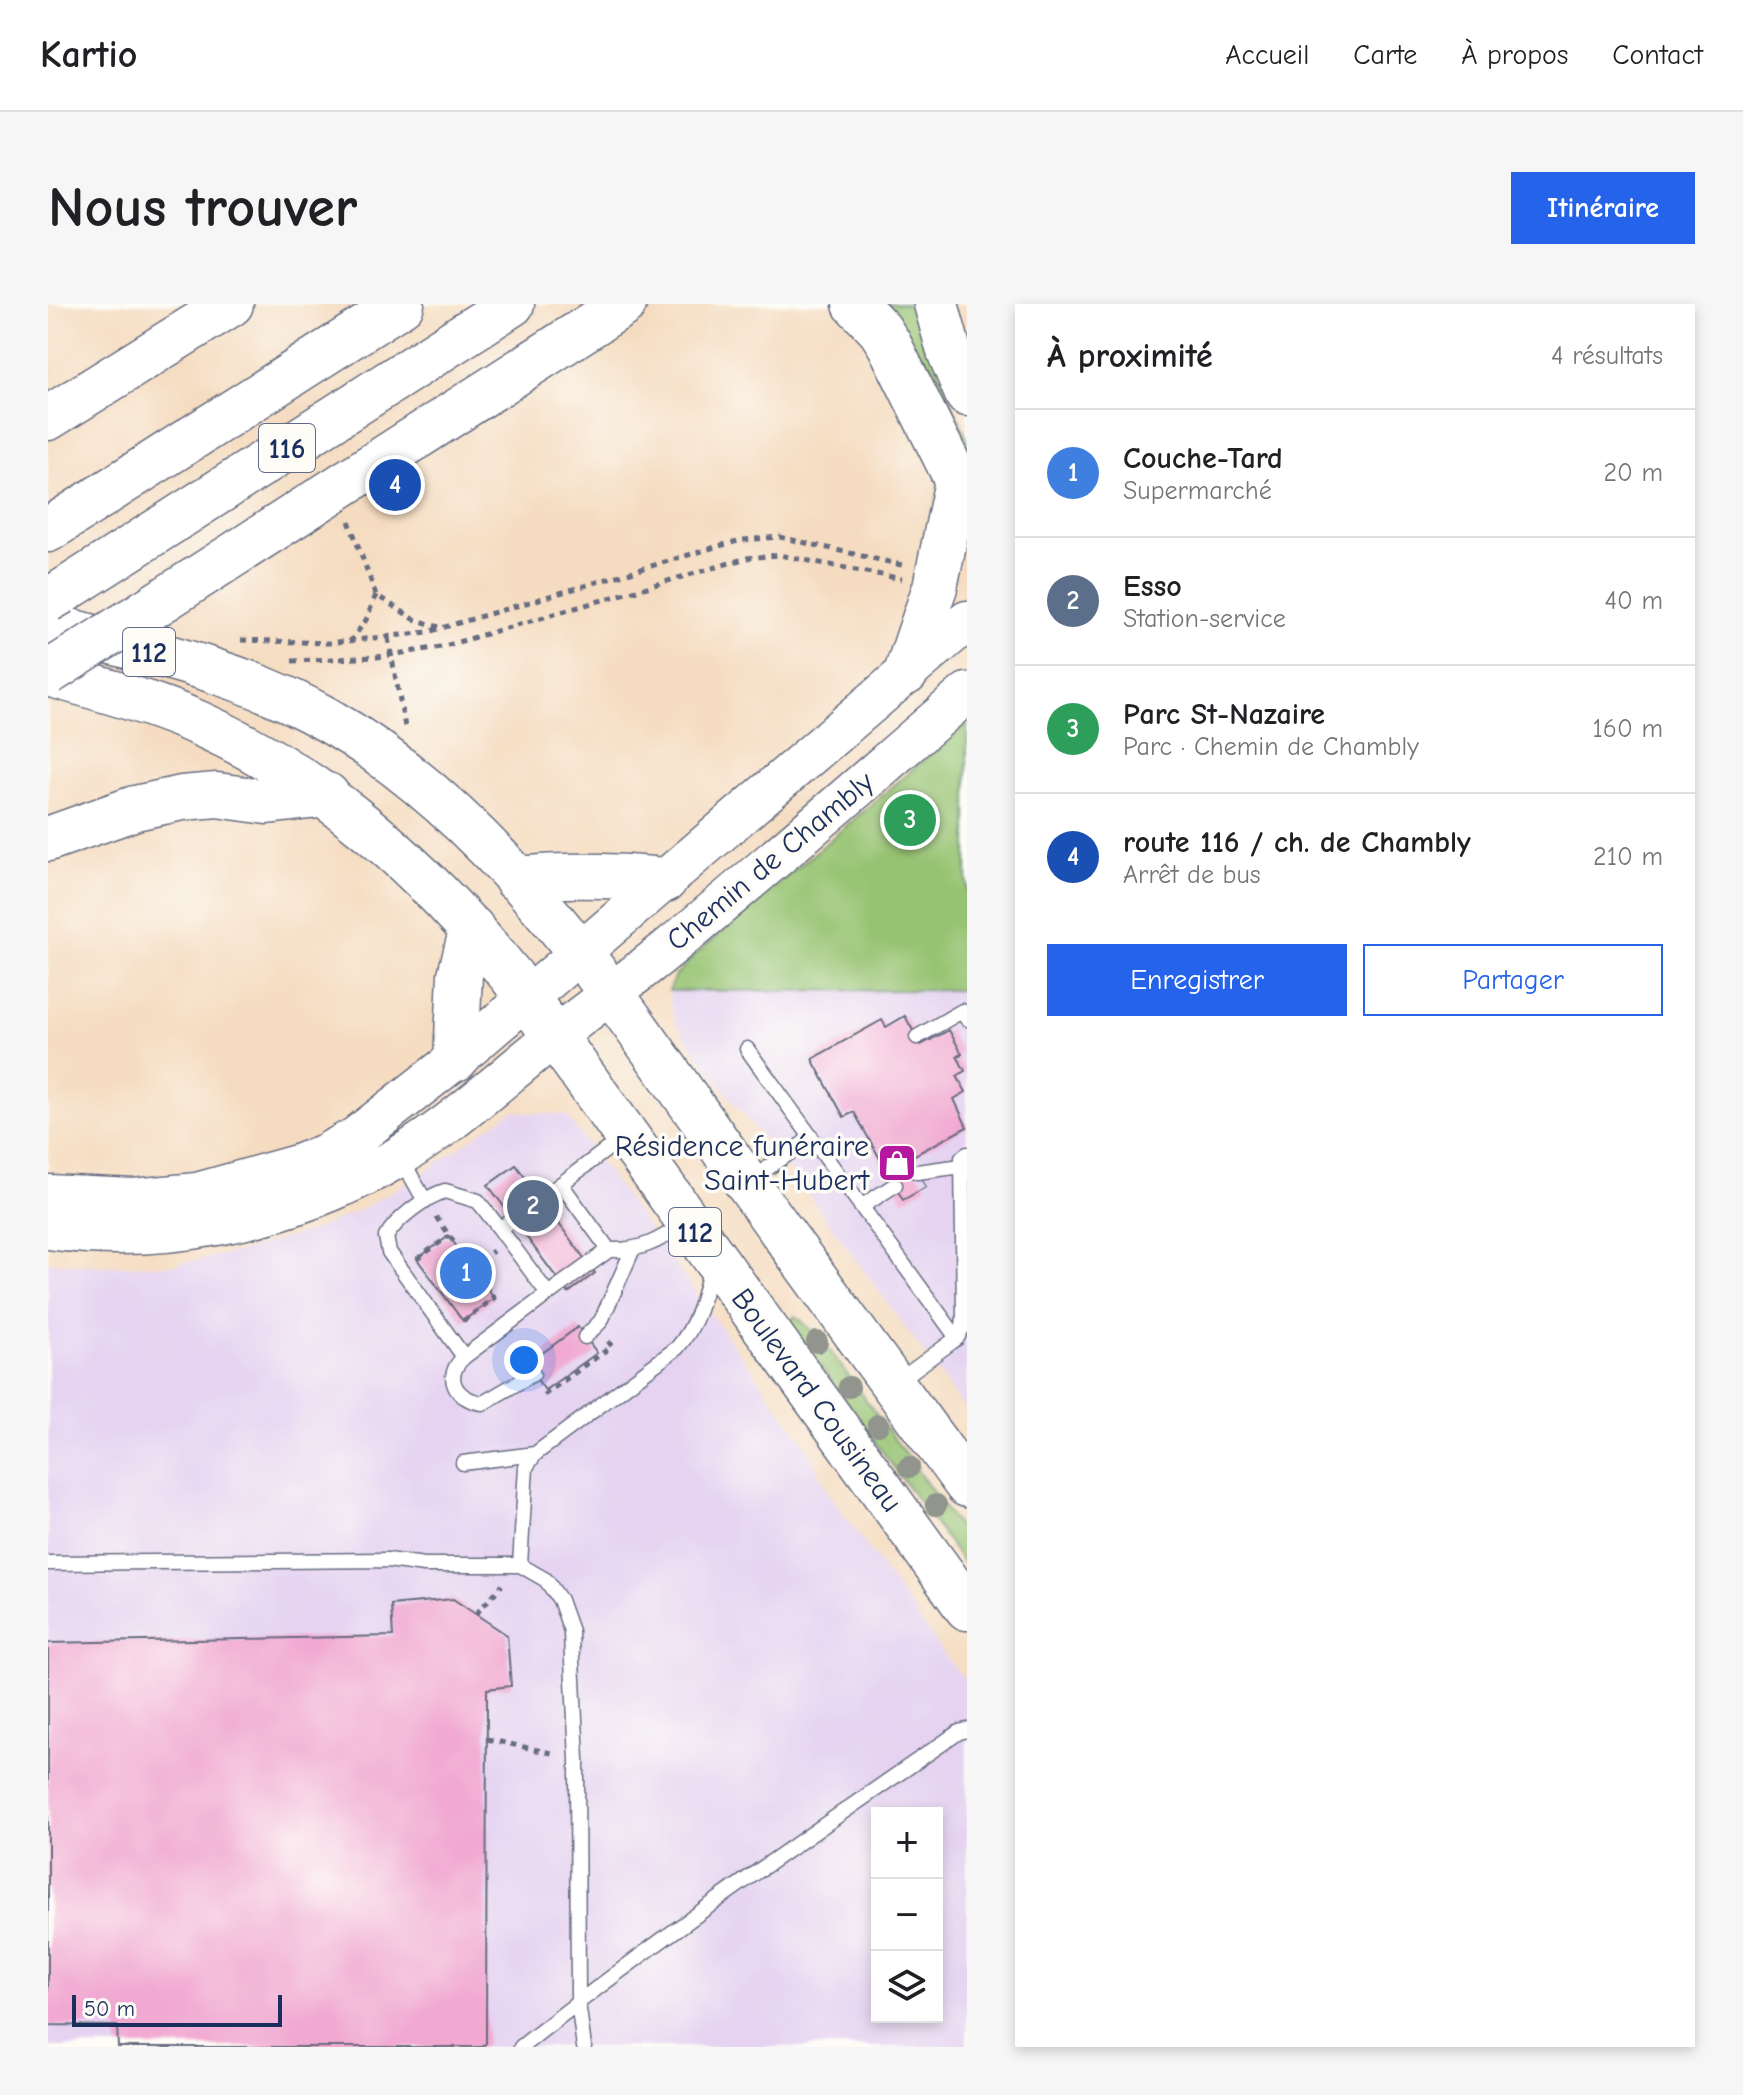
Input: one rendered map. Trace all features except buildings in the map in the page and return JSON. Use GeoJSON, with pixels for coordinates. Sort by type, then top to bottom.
{"type":"FeatureCollection","features":[{"type":"Feature","properties":{"kind":"main road"},"geometry":{"type":"LineString","coordinates":[[48,418],[231,304]]}},
{"type":"Feature","properties":{"kind":"main road","name":"116"},"geometry":{"type":"LineString","coordinates":[[48,530],[402,304]]}},
{"type":"Feature","properties":{"kind":"main road","name":"116"},"geometry":{"type":"LineString","coordinates":[[53,606],[512,304]]}},
{"type":"Feature","properties":{"kind":"main road"},"geometry":{"type":"LineString","coordinates":[[855,304],[889,344],[962,491],[935,587],[906,673]]}},
{"type":"Feature","properties":{"kind":"main road"},"geometry":{"type":"LineString","coordinates":[[936,304],[949,351],[967,394]]}},
{"type":"Feature","properties":{"kind":"main road"},"geometry":{"type":"LineString","coordinates":[[48,674],[626,306]]}},
{"type":"Feature","properties":{"kind":"main road","name":"112"},"geometry":{"type":"LineString","coordinates":[[53,606],[264,688],[324,718],[369,745],[439,800],[516,879],[611,994],[967,1485]]}},
{"type":"Feature","properties":{"kind":"main road"},"geometry":{"type":"LineString","coordinates":[[48,674],[195,722],[263,755],[327,795],[402,857],[472,928],[460,975],[456,1059]]}},
{"type":"Feature","properties":{"kind":"main road"},"geometry":{"type":"LineString","coordinates":[[48,839],[135,808],[182,798],[217,795],[267,802],[327,795]]}},
{"type":"Feature","properties":{"kind":"main road"},"geometry":{"type":"LineString","coordinates":[[516,879],[615,875],[665,880]]}},
{"type":"Feature","properties":{"kind":"main road","name":"112"},"geometry":{"type":"LineString","coordinates":[[472,928],[555,1036]]}},
{"type":"Feature","properties":{"kind":"main road","name":"Boulevard Cousineau"},"geometry":{"type":"LineString","coordinates":[[555,1036],[967,1608]]}},
{"type":"Feature","properties":{"kind":"street","name":"Chemin de Chambly"},"geometry":{"type":"LineString","coordinates":[[48,1195],[101,1199],[197,1193],[266,1176],[325,1154],[356,1137],[456,1059],[967,621]]}},
{"type":"Feature","properties":{"kind":"street","name":"Chemin de Chambly"},"geometry":{"type":"LineString","coordinates":[[48,1229],[130,1234],[223,1224],[259,1216],[330,1191],[400,1156],[440,1129],[682,937],[967,693]]}},
{"type":"Feature","properties":{"kind":"lane"},"geometry":{"type":"LineString","coordinates":[[917,1037],[962,1011],[967,1019]]}},
{"type":"Feature","properties":{"kind":"lane"},"geometry":{"type":"LineString","coordinates":[[747,1049],[957,1338]]}},
{"type":"Feature","properties":{"kind":"lane"},"geometry":{"type":"LineString","coordinates":[[500,1229],[626,1135]]}},
{"type":"Feature","properties":{"kind":"lane"},"geometry":{"type":"LineString","coordinates":[[747,1183],[811,1138]]}},
{"type":"Feature","properties":{"kind":"lane"},"geometry":{"type":"LineString","coordinates":[[400,1156],[425,1201]]}},
{"type":"Feature","properties":{"kind":"lane"},"geometry":{"type":"LineString","coordinates":[[893,1385],[957,1338],[963,1327],[965,1160],[917,1172]]}},
{"type":"Feature","properties":{"kind":"lane"},"geometry":{"type":"LineString","coordinates":[[561,1184],[609,1250]]}},
{"type":"Feature","properties":{"kind":"lane"},"geometry":{"type":"LineString","coordinates":[[861,1207],[895,1185]]}},
{"type":"Feature","properties":{"kind":"lane"},"geometry":{"type":"LineString","coordinates":[[464,1357],[387,1247],[388,1232],[425,1201],[445,1191],[478,1201],[548,1294]]}},
{"type":"Feature","properties":{"kind":"lane"},"geometry":{"type":"LineString","coordinates":[[534,1379],[491,1400],[476,1402],[463,1395],[452,1379],[455,1365],[464,1357],[609,1250],[632,1251],[662,1240],[687,1221]]}},
{"type":"Feature","properties":{"kind":"lane"},"geometry":{"type":"LineString","coordinates":[[585,1337],[601,1321],[632,1251]]}},
{"type":"Feature","properties":{"kind":"lane"},"geometry":{"type":"LineString","coordinates":[[520,1565],[526,1467],[535,1454],[677,1348],[699,1313],[713,1258]]}},
{"type":"Feature","properties":{"kind":"lane"},"geometry":{"type":"LineString","coordinates":[[463,1463],[535,1454]]}},
{"type":"Feature","properties":{"kind":"lane"},"geometry":{"type":"LineString","coordinates":[[48,1563],[388,1560],[424,1565],[520,1565],[546,1580],[560,1600],[571,1631],[577,1759],[578,2002],[584,2047]]}},
{"type":"Feature","properties":{"kind":"lane"},"geometry":{"type":"LineString","coordinates":[[521,2047],[780,1855],[963,1731],[967,1717]]}},
{"type":"Feature","properties":{"kind":"path"},"geometry":{"type":"LineString","coordinates":[[347,516],[376,595],[414,619],[444,628]]}},
{"type":"Feature","properties":{"kind":"path"},"geometry":{"type":"LineString","coordinates":[[233,640],[296,644],[350,642],[444,628],[754,538],[780,537],[908,567]]}},
{"type":"Feature","properties":{"kind":"path"},"geometry":{"type":"LineString","coordinates":[[281,660],[391,655],[466,641],[747,558],[779,555],[905,579]]}},
{"type":"Feature","properties":{"kind":"path"},"geometry":{"type":"LineString","coordinates":[[350,642],[366,620],[376,595]]}},
{"type":"Feature","properties":{"kind":"path"},"geometry":{"type":"LineString","coordinates":[[388,638],[406,738]]}},
{"type":"Feature","properties":{"kind":"path"},"geometry":{"type":"LineString","coordinates":[[426,1271],[417,1259],[449,1236],[494,1298],[463,1321],[453,1309]]}},
{"type":"Feature","properties":{"kind":"path"},"geometry":{"type":"LineString","coordinates":[[534,1379],[544,1395],[612,1346],[603,1333]]}},
{"type":"Feature","properties":{"kind":"path"},"geometry":{"type":"LineString","coordinates":[[476,1614],[520,1565]]}},
{"type":"Feature","properties":{"kind":"path"},"geometry":{"type":"LineString","coordinates":[[487,1739],[577,1759]]}},
{"type":"Feature","properties":{"kind":"shaded area"},"geometry":{"type":"Polygon","coordinates":[[[967,990],[967,1412],[791,1171],[734,1103],[676,1024],[669,991],[967,990]]]}},
{"type":"Feature","properties":{"kind":"shaded area"},"geometry":{"type":"Polygon","coordinates":[[[512,1111],[566,1115],[804,1442],[828,1492],[951,1664],[967,1681],[967,2047],[48,2047],[48,1262],[110,1266],[172,1265],[244,1251],[311,1231],[366,1207],[423,1173],[512,1111]]]}},
{"type":"Feature","properties":{"kind":"green space"},"geometry":{"type":"Polygon","coordinates":[[[877,304],[919,304],[941,376],[967,439],[967,471],[877,304]]]}},
{"type":"Feature","properties":{"kind":"green space"},"geometry":{"type":"Polygon","coordinates":[[[967,723],[967,990],[669,991],[674,977],[695,955],[967,723]]]}},
{"type":"Feature","properties":{"kind":"green space"},"geometry":{"type":"Polygon","coordinates":[[[796,1316],[822,1340],[967,1539],[967,1568],[788,1322],[796,1316]]]}},
{"type":"Feature","properties":{"kind":"place","name":"route 116 / ch. de Chambly"},"geometry":{"type":"Point","coordinates":[395,485]}},
{"type":"Feature","properties":{"kind":"place","name":"Parc St-Nazaire"},"geometry":{"type":"Point","coordinates":[910,820]}},
{"type":"Feature","properties":{"kind":"place","name":"Résidence funéraire Saint-Hubert"},"geometry":{"type":"Point","coordinates":[897,1163]}},
{"type":"Feature","properties":{"kind":"place","name":"Esso"},"geometry":{"type":"Point","coordinates":[533,1206]}},
{"type":"Feature","properties":{"kind":"place","name":"Couche-Tard"},"geometry":{"type":"Point","coordinates":[466,1273]}}]}
